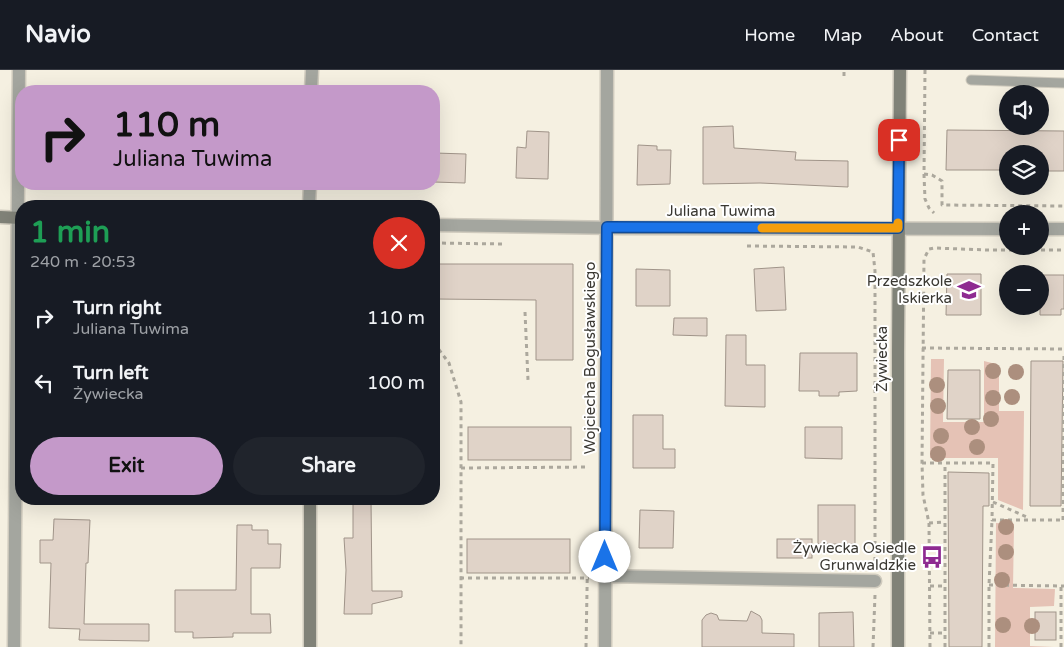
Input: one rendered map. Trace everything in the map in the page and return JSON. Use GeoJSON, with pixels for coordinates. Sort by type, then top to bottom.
{"type":"FeatureCollection","features":[{"type":"Feature","properties":{"kind":"main road","name":"Żywiecka"},"geometry":{"type":"LineString","coordinates":[[898,647],[900,70]]}},
{"type":"Feature","properties":{"kind":"main road"},"geometry":{"type":"LineString","coordinates":[[0,217],[15,218]]}},
{"type":"Feature","properties":{"kind":"main road"},"geometry":{"type":"LineString","coordinates":[[310,505],[310,647]]}},
{"type":"Feature","properties":{"kind":"street"},"geometry":{"type":"LineString","coordinates":[[19,70],[19,85]]}},
{"type":"Feature","properties":{"kind":"street"},"geometry":{"type":"LineString","coordinates":[[311,85],[312,70]]}},
{"type":"Feature","properties":{"kind":"street","name":"Wojciecha Bogusławskiego"},"geometry":{"type":"LineString","coordinates":[[605,647],[607,70]]}},
{"type":"Feature","properties":{"kind":"street","name":"Juliana Tuwima"},"geometry":{"type":"LineString","coordinates":[[440,225],[999,229]]}},
{"type":"Feature","properties":{"kind":"street"},"geometry":{"type":"LineString","coordinates":[[1049,229],[1064,229]]}},
{"type":"Feature","properties":{"kind":"street"},"geometry":{"type":"LineString","coordinates":[[14,647],[16,505]]}},
{"type":"Feature","properties":{"kind":"street"},"geometry":{"type":"LineString","coordinates":[[604,576],[875,581]]}},
{"type":"Feature","properties":{"kind":"lane"},"geometry":{"type":"LineString","coordinates":[[971,80],[1064,83]]}},
{"type":"Feature","properties":{"kind":"path"},"geometry":{"type":"LineString","coordinates":[[844,70],[844,76]]}},
{"type":"Feature","properties":{"kind":"path"},"geometry":{"type":"LineString","coordinates":[[925,70],[924,174],[926,199],[929,208],[934,213],[940,214]]}},
{"type":"Feature","properties":{"kind":"path"},"geometry":{"type":"LineString","coordinates":[[924,174],[932,175],[942,181],[943,210]]}},
{"type":"Feature","properties":{"kind":"path"},"geometry":{"type":"LineString","coordinates":[[942,205],[1064,206]]}},
{"type":"Feature","properties":{"kind":"path"},"geometry":{"type":"LineString","coordinates":[[858,248],[873,252],[875,271],[875,581],[873,647]]}},
{"type":"Feature","properties":{"kind":"path"},"geometry":{"type":"LineString","coordinates":[[930,647],[930,523],[923,495],[922,463],[924,258],[929,249],[934,248],[1064,250]]}},
{"type":"Feature","properties":{"kind":"path"},"geometry":{"type":"LineString","coordinates":[[525,312],[528,380]]}},
{"type":"Feature","properties":{"kind":"path"},"geometry":{"type":"LineString","coordinates":[[922,348],[1064,349]]}},
{"type":"Feature","properties":{"kind":"path"},"geometry":{"type":"LineString","coordinates":[[440,352],[448,363],[461,402],[461,647]]}},
{"type":"Feature","properties":{"kind":"path"},"geometry":{"type":"LineString","coordinates":[[992,520],[1064,520],[1064,353]]}},
{"type":"Feature","properties":{"kind":"path"},"geometry":{"type":"LineString","coordinates":[[922,463],[993,463],[989,647]]}},
{"type":"Feature","properties":{"kind":"path"},"geometry":{"type":"LineString","coordinates":[[945,463],[945,647]]}},
{"type":"Feature","properties":{"kind":"path"},"geometry":{"type":"LineString","coordinates":[[460,468],[589,467]]}},
{"type":"Feature","properties":{"kind":"path"},"geometry":{"type":"LineString","coordinates":[[993,502],[1032,519]]}},
{"type":"Feature","properties":{"kind":"path"},"geometry":{"type":"LineString","coordinates":[[930,523],[945,522]]}},
{"type":"Feature","properties":{"kind":"path"},"geometry":{"type":"LineString","coordinates":[[460,578],[587,578],[604,576]]}},
{"type":"Feature","properties":{"kind":"path"},"geometry":{"type":"LineString","coordinates":[[989,585],[1063,586],[1061,647]]}},
{"type":"Feature","properties":{"kind":"path"},"geometry":{"type":"LineString","coordinates":[[930,586],[945,586]]}},
{"type":"Feature","properties":{"kind":"path"},"geometry":{"type":"LineString","coordinates":[[930,633],[945,633]]}},
{"type":"Feature","properties":{"kind":"shaded area"},"geometry":{"type":"Polygon","coordinates":[[[931,359],[944,359],[943,422],[984,422],[984,361],[996,364],[999,372],[999,411],[1024,411],[1023,510],[998,500],[998,458],[930,458],[931,359]]]}},
{"type":"Feature","properties":{"kind":"shaded area"},"geometry":{"type":"Polygon","coordinates":[[[996,523],[1014,524],[1013,588],[1055,589],[1054,606],[1030,607],[1030,646],[1054,647],[995,647],[996,523]]]}},
{"type":"Feature","properties":{"kind":"building"},"geometry":{"type":"Polygon","coordinates":[[[733,126],[734,148],[796,152],[795,160],[848,161],[848,187],[760,183],[703,184],[703,127],[733,126]]]}},
{"type":"Feature","properties":{"kind":"building"},"geometry":{"type":"Polygon","coordinates":[[[947,130],[999,130],[999,135],[1049,135],[1049,131],[1064,131],[1064,171],[1049,171],[1049,145],[999,145],[999,170],[946,170],[947,130]]]}},
{"type":"Feature","properties":{"kind":"building"},"geometry":{"type":"Polygon","coordinates":[[[527,131],[549,132],[548,179],[516,178],[517,147],[526,148],[527,131]]]}},
{"type":"Feature","properties":{"kind":"building"},"geometry":{"type":"Polygon","coordinates":[[[638,145],[657,146],[657,150],[671,150],[670,184],[637,185],[638,145]]]}},
{"type":"Feature","properties":{"kind":"building"},"geometry":{"type":"Polygon","coordinates":[[[440,153],[466,154],[465,183],[440,182],[440,153]]]}},
{"type":"Feature","properties":{"kind":"building"},"geometry":{"type":"Polygon","coordinates":[[[440,264],[573,264],[573,360],[536,360],[536,300],[440,299],[440,264]]]}},
{"type":"Feature","properties":{"kind":"building"},"geometry":{"type":"Polygon","coordinates":[[[784,267],[786,310],[756,311],[754,269],[784,267]]]}},
{"type":"Feature","properties":{"kind":"building"},"geometry":{"type":"Polygon","coordinates":[[[636,269],[670,270],[670,306],[636,306],[636,269]]]}},
{"type":"Feature","properties":{"kind":"building"},"geometry":{"type":"Polygon","coordinates":[[[947,274],[981,274],[981,315],[946,315],[947,274]]]}},
{"type":"Feature","properties":{"kind":"building"},"geometry":{"type":"Polygon","coordinates":[[[1049,275],[1064,275],[1064,309],[1061,309],[1061,315],[1049,315],[1049,275]]]}},
{"type":"Feature","properties":{"kind":"building"},"geometry":{"type":"Polygon","coordinates":[[[674,318],[707,318],[707,336],[673,335],[674,318]]]}},
{"type":"Feature","properties":{"kind":"building"},"geometry":{"type":"Polygon","coordinates":[[[726,335],[746,335],[746,365],[765,365],[765,407],[725,406],[726,335]]]}},
{"type":"Feature","properties":{"kind":"building"},"geometry":{"type":"Polygon","coordinates":[[[800,353],[857,353],[857,391],[839,392],[839,396],[819,396],[819,391],[799,391],[800,353]]]}},
{"type":"Feature","properties":{"kind":"building"},"geometry":{"type":"Polygon","coordinates":[[[1031,361],[1063,361],[1061,506],[1030,506],[1031,361]]]}},
{"type":"Feature","properties":{"kind":"building"},"geometry":{"type":"Polygon","coordinates":[[[948,370],[980,370],[980,419],[947,419],[948,370]]]}},
{"type":"Feature","properties":{"kind":"building"},"geometry":{"type":"Polygon","coordinates":[[[633,415],[663,415],[663,449],[675,449],[675,468],[633,468],[633,415]]]}},
{"type":"Feature","properties":{"kind":"building"},"geometry":{"type":"Polygon","coordinates":[[[468,427],[571,427],[571,460],[468,460],[468,427]]]}},
{"type":"Feature","properties":{"kind":"building"},"geometry":{"type":"Polygon","coordinates":[[[805,427],[842,427],[842,459],[805,458],[805,427]]]}},
{"type":"Feature","properties":{"kind":"building"},"geometry":{"type":"Polygon","coordinates":[[[948,472],[989,473],[989,506],[983,506],[982,647],[949,647],[948,472]]]}},
{"type":"Feature","properties":{"kind":"building"},"geometry":{"type":"Polygon","coordinates":[[[353,505],[371,505],[372,591],[402,591],[402,597],[372,604],[372,614],[344,614],[346,570],[344,538],[353,538],[353,505]]]}},
{"type":"Feature","properties":{"kind":"building"},"geometry":{"type":"Polygon","coordinates":[[[818,505],[855,505],[855,544],[818,544],[818,505]]]}},
{"type":"Feature","properties":{"kind":"building"},"geometry":{"type":"Polygon","coordinates":[[[640,510],[674,511],[673,548],[639,548],[640,510]]]}},
{"type":"Feature","properties":{"kind":"building"},"geometry":{"type":"Polygon","coordinates":[[[54,519],[90,520],[88,563],[86,563],[84,624],[149,624],[149,641],[79,640],[80,629],[49,628],[51,563],[40,563],[40,540],[53,540],[54,519]]]}},
{"type":"Feature","properties":{"kind":"building"},"geometry":{"type":"Polygon","coordinates":[[[237,525],[252,525],[252,530],[268,530],[268,544],[281,544],[280,568],[251,568],[251,614],[270,614],[271,633],[233,633],[233,637],[193,638],[193,632],[175,632],[175,590],[236,590],[237,525]]]}},
{"type":"Feature","properties":{"kind":"building"},"geometry":{"type":"Polygon","coordinates":[[[467,539],[570,539],[570,573],[467,573],[467,539]]]}},
{"type":"Feature","properties":{"kind":"building"},"geometry":{"type":"Polygon","coordinates":[[[777,539],[812,539],[812,558],[777,558],[777,539]]]}},
{"type":"Feature","properties":{"kind":"building"},"geometry":{"type":"Polygon","coordinates":[[[751,611],[760,616],[762,620],[762,633],[794,634],[794,647],[702,647],[702,620],[706,615],[711,613],[717,615],[719,620],[747,621],[751,611]]]}},
{"type":"Feature","properties":{"kind":"building"},"geometry":{"type":"Polygon","coordinates":[[[853,612],[854,647],[819,647],[819,613],[853,612]]]}},
{"type":"Feature","properties":{"kind":"building"},"geometry":{"type":"Polygon","coordinates":[[[1035,612],[1056,612],[1056,640],[1035,640],[1035,612]]]}},
{"type":"Feature","properties":{"kind":"slow traffic"},"geometry":{"type":"LineString","coordinates":[[762,228],[898,228],[898,223]]}},
{"type":"Feature","properties":{"kind":"place","name":"Przedszkole Iskierka"},"geometry":{"type":"Point","coordinates":[969,290]}},
{"type":"Feature","properties":{"kind":"place","name":"Żywiecka Osiedle Grunwaldzkie"},"geometry":{"type":"Point","coordinates":[932,557]}},
{"type":"Feature","properties":{"kind":"route"},"geometry":{"type":"LineString","coordinates":[[605,557],[607,227],[898,228],[899,140]]}}]}
